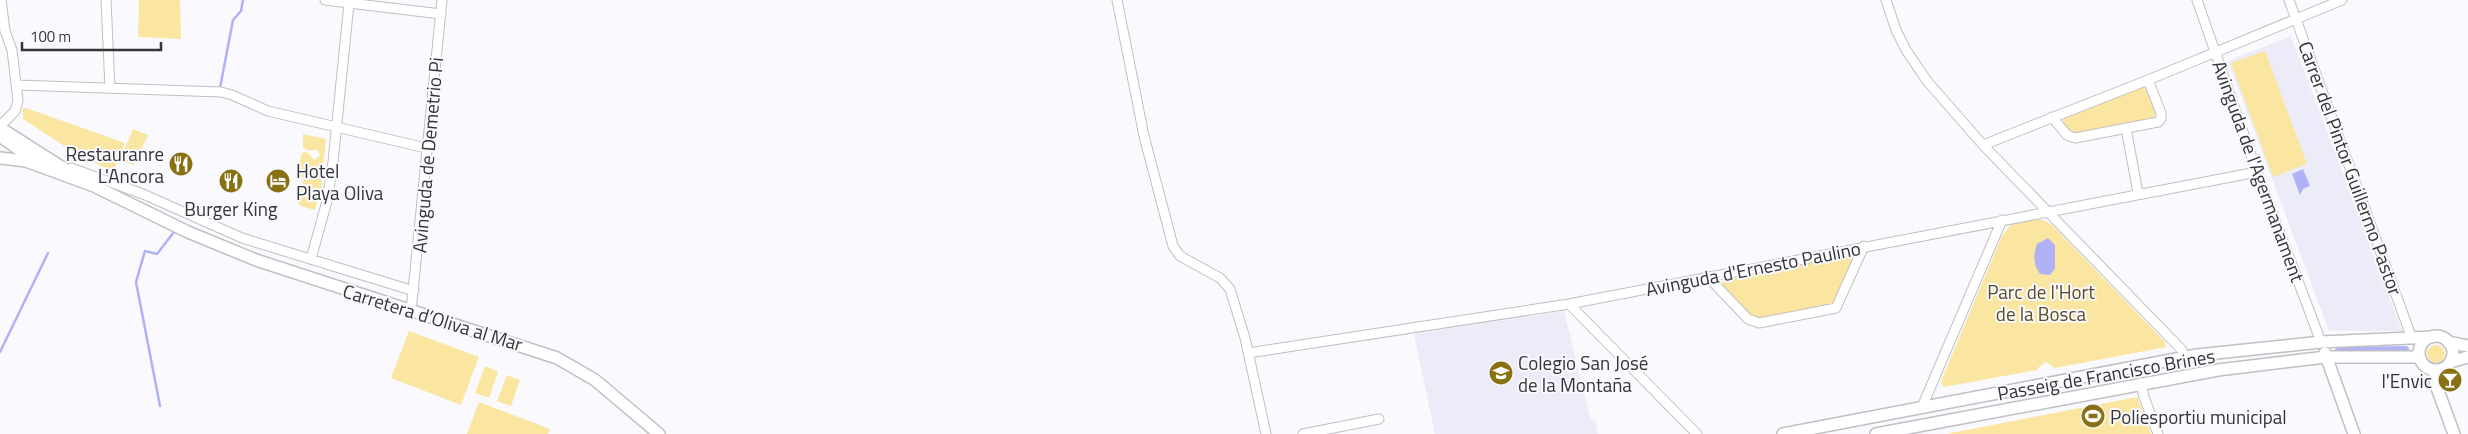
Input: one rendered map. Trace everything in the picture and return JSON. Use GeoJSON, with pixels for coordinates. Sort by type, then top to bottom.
{"type":"FeatureCollection","features":[{"type":"Feature","properties":{"kind":"street"},"geometry":{"type":"LineString","coordinates":[[0,152],[1,131],[16,109],[17,85],[12,50],[5,31],[1,0]]}},
{"type":"Feature","properties":{"kind":"street"},"geometry":{"type":"LineString","coordinates":[[106,0],[110,88]]}},
{"type":"Feature","properties":{"kind":"street"},"geometry":{"type":"LineString","coordinates":[[325,0],[441,14]]}},
{"type":"Feature","properties":{"kind":"street","name":"Avinguda de Demetrio Pi"},"geometry":{"type":"LineString","coordinates":[[412,311],[426,148],[442,0]]}},
{"type":"Feature","properties":{"kind":"street"},"geometry":{"type":"LineString","coordinates":[[1117,0],[1144,136],[1173,246],[1184,259],[1220,278],[1228,285],[1248,353],[1266,434]]}},
{"type":"Feature","properties":{"kind":"street"},"geometry":{"type":"LineString","coordinates":[[1886,0],[1896,30],[1920,73],[1983,145],[2182,350],[2194,373]]}},
{"type":"Feature","properties":{"kind":"street","name":"Avinguda de l'Agermanament"},"geometry":{"type":"LineString","coordinates":[[2197,0],[2257,172],[2321,342]]}},
{"type":"Feature","properties":{"kind":"street","name":"Carrer del Pintor Guillermo Pastor"},"geometry":{"type":"LineString","coordinates":[[2289,0],[2411,336]]}},
{"type":"Feature","properties":{"kind":"street"},"geometry":{"type":"LineString","coordinates":[[1983,145],[2148,80],[2342,0]]}},
{"type":"Feature","properties":{"kind":"street"},"geometry":{"type":"LineString","coordinates":[[311,259],[327,201],[349,3]]}},
{"type":"Feature","properties":{"kind":"street"},"geometry":{"type":"LineString","coordinates":[[2052,118],[2072,137],[2161,120],[2161,113],[2148,80]]}},
{"type":"Feature","properties":{"kind":"street"},"geometry":{"type":"LineString","coordinates":[[17,85],[221,92],[232,94],[268,111],[426,148]]}},
{"type":"Feature","properties":{"kind":"street"},"geometry":{"type":"LineString","coordinates":[[2126,128],[2138,193]]}},
{"type":"Feature","properties":{"kind":"street"},"geometry":{"type":"LineString","coordinates":[[1,131],[55,172]]}},
{"type":"Feature","properties":{"kind":"street"},"geometry":{"type":"LineString","coordinates":[[1,131],[94,186]]}},
{"type":"Feature","properties":{"kind":"street"},"geometry":{"type":"LineString","coordinates":[[0,158],[18,159],[94,186]]}},
{"type":"Feature","properties":{"kind":"street"},"geometry":{"type":"LineString","coordinates":[[0,163],[13,163],[55,172]]}},
{"type":"Feature","properties":{"kind":"street"},"geometry":{"type":"LineString","coordinates":[[71,168],[143,194],[242,238],[414,291]]}},
{"type":"Feature","properties":{"kind":"street","name":"Avinguda d'Ernesto Paulino"},"geometry":{"type":"LineString","coordinates":[[1248,353],[1569,304],[2138,193],[2257,172]]}},
{"type":"Feature","properties":{"kind":"street","name":"Carretera d’Oliva al Mar"},"geometry":{"type":"LineString","coordinates":[[94,186],[188,232],[256,260],[412,311],[515,342],[573,365],[596,380],[659,434]]}},
{"type":"Feature","properties":{"kind":"street"},"geometry":{"type":"LineString","coordinates":[[1922,408],[2002,220]]}},
{"type":"Feature","properties":{"kind":"street"},"geometry":{"type":"LineString","coordinates":[[1707,276],[1752,322],[1768,322],[1836,308],[1864,246]]}},
{"type":"Feature","properties":{"kind":"street"},"geometry":{"type":"LineString","coordinates":[[1569,304],[1697,434]]}},
{"type":"Feature","properties":{"kind":"street","name":"Passeig de Francisco Brines"},"geometry":{"type":"LineString","coordinates":[[1783,434],[2197,355],[2321,342],[2411,336],[2432,337]]}},
{"type":"Feature","properties":{"kind":"street"},"geometry":{"type":"LineString","coordinates":[[2468,346],[2432,337],[2420,347],[2419,357],[2425,366],[2434,370],[2443,368],[2450,362],[2468,358]]}},
{"type":"Feature","properties":{"kind":"street"},"geometry":{"type":"LineString","coordinates":[[2321,342],[2354,434]]}},
{"type":"Feature","properties":{"kind":"street"},"geometry":{"type":"LineString","coordinates":[[2448,342],[2452,352],[2450,362]]}},
{"type":"Feature","properties":{"kind":"street"},"geometry":{"type":"LineString","coordinates":[[2194,373],[2197,355]]}},
{"type":"Feature","properties":{"kind":"street","name":"Passeig de Francisco Brines"},"geometry":{"type":"LineString","coordinates":[[1876,434],[2194,373],[2326,358],[2419,357]]}},
{"type":"Feature","properties":{"kind":"street"},"geometry":{"type":"LineString","coordinates":[[2434,370],[2436,385],[2454,434]]}},
{"type":"Feature","properties":{"kind":"street"},"geometry":{"type":"LineString","coordinates":[[2141,383],[2144,397],[2158,434]]}},
{"type":"Feature","properties":{"kind":"street"},"geometry":{"type":"LineString","coordinates":[[1303,434],[1379,419]]}},
{"type":"Feature","properties":{"kind":"shaded area"},"geometry":{"type":"Polygon","coordinates":[[[2291,36],[2402,331],[2329,331],[2228,61],[2291,36]]]}},
{"type":"Feature","properties":{"kind":"shaded area","name":"Colegio San José de la Montaña"},"geometry":{"type":"Polygon","coordinates":[[[1564,311],[1591,421],[1595,420],[1598,434],[1435,434],[1414,334],[1564,311]]]}},
{"type":"Feature","properties":{"kind":"green space"},"geometry":{"type":"Polygon","coordinates":[[[139,0],[180,0],[181,39],[138,37],[139,0]]]}},
{"type":"Feature","properties":{"kind":"green space"},"geometry":{"type":"Polygon","coordinates":[[[2265,51],[2307,164],[2273,177],[2231,63],[2265,51]]]}},
{"type":"Feature","properties":{"kind":"green space"},"geometry":{"type":"Polygon","coordinates":[[[2142,87],[2148,91],[2156,113],[2154,118],[2077,133],[2068,129],[2063,123],[2065,117],[2142,87]]]}},
{"type":"Feature","properties":{"kind":"green space"},"geometry":{"type":"Polygon","coordinates":[[[23,107],[125,143],[113,172],[72,151],[23,119],[23,107]]]}},
{"type":"Feature","properties":{"kind":"green space"},"geometry":{"type":"Polygon","coordinates":[[[133,129],[148,135],[134,165],[120,160],[133,129]]]}},
{"type":"Feature","properties":{"kind":"green space"},"geometry":{"type":"Polygon","coordinates":[[[303,134],[326,139],[321,189],[315,210],[301,206],[294,197],[300,199],[304,177],[295,177],[302,153],[307,152],[314,160],[320,156],[318,150],[307,150],[303,147],[303,134]]]}},
{"type":"Feature","properties":{"kind":"green space","name":"Parc de l'Hort de la Bosca"},"geometry":{"type":"Polygon","coordinates":[[[2037,219],[2052,225],[2165,342],[2166,347],[2055,368],[2046,362],[2037,370],[1944,387],[1941,383],[1942,379],[2002,236],[2011,225],[2037,219]]]}},
{"type":"Feature","properties":{"kind":"green space"},"geometry":{"type":"Polygon","coordinates":[[[1846,255],[1851,258],[1852,264],[1835,305],[1756,320],[1723,287],[1722,283],[1727,277],[1846,255]]]}},
{"type":"Feature","properties":{"kind":"green space"},"geometry":{"type":"Polygon","coordinates":[[[409,331],[479,357],[461,405],[391,378],[409,331]]]}},
{"type":"Feature","properties":{"kind":"green space"},"geometry":{"type":"Polygon","coordinates":[[[2432,345],[2440,345],[2445,350],[2443,361],[2432,363],[2427,358],[2427,350],[2432,345]]]}},
{"type":"Feature","properties":{"kind":"green space"},"geometry":{"type":"Polygon","coordinates":[[[485,366],[498,372],[489,398],[475,393],[485,366]]]}},
{"type":"Feature","properties":{"kind":"green space"},"geometry":{"type":"Polygon","coordinates":[[[507,375],[520,380],[511,406],[497,401],[507,375]]]}},
{"type":"Feature","properties":{"kind":"green space","name":"Poliesportiu municipal"},"geometry":{"type":"Polygon","coordinates":[[[2137,397],[2151,434],[1946,434],[2137,397]]]}},
{"type":"Feature","properties":{"kind":"green space"},"geometry":{"type":"Polygon","coordinates":[[[479,402],[550,429],[548,434],[467,434],[479,402]]]}},
{"type":"Feature","properties":{"kind":"water"},"geometry":{"type":"Polygon","coordinates":[[[2303,169],[2310,186],[2303,189],[2300,195],[2292,174],[2303,169]]]}},
{"type":"Feature","properties":{"kind":"water"},"geometry":{"type":"Polygon","coordinates":[[[2048,238],[2055,245],[2055,268],[2050,275],[2040,274],[2034,260],[2037,244],[2048,238]]]}},
{"type":"Feature","properties":{"kind":"water"},"geometry":{"type":"Polygon","coordinates":[[[2407,346],[2410,349],[2335,350],[2337,347],[2407,346]]]}},
{"type":"Feature","properties":{"kind":"waterway"},"geometry":{"type":"LineString","coordinates":[[220,88],[233,20],[241,11],[243,0]]}},
{"type":"Feature","properties":{"kind":"waterway"},"geometry":{"type":"LineString","coordinates":[[160,406],[136,282],[145,251],[157,254],[174,232],[177,232]]}},
{"type":"Feature","properties":{"kind":"waterway"},"geometry":{"type":"LineString","coordinates":[[0,352],[48,253]]}},
{"type":"Feature","properties":{"kind":"place","name":"Restauranre L'Ancora"},"geometry":{"type":"Point","coordinates":[181,164]}},
{"type":"Feature","properties":{"kind":"place","name":"Burger King"},"geometry":{"type":"Point","coordinates":[231,181]}},
{"type":"Feature","properties":{"kind":"place","name":"Hotel Playa Oliva"},"geometry":{"type":"Point","coordinates":[278,181]}},
{"type":"Feature","properties":{"kind":"place","name":"Colegio San José de la Montaña"},"geometry":{"type":"Point","coordinates":[1501,373]}},
{"type":"Feature","properties":{"kind":"place","name":"l'Envic"},"geometry":{"type":"Point","coordinates":[2450,380]}},
{"type":"Feature","properties":{"kind":"place","name":"Poliesportiu municipal"},"geometry":{"type":"Point","coordinates":[2093,416]}}]}
